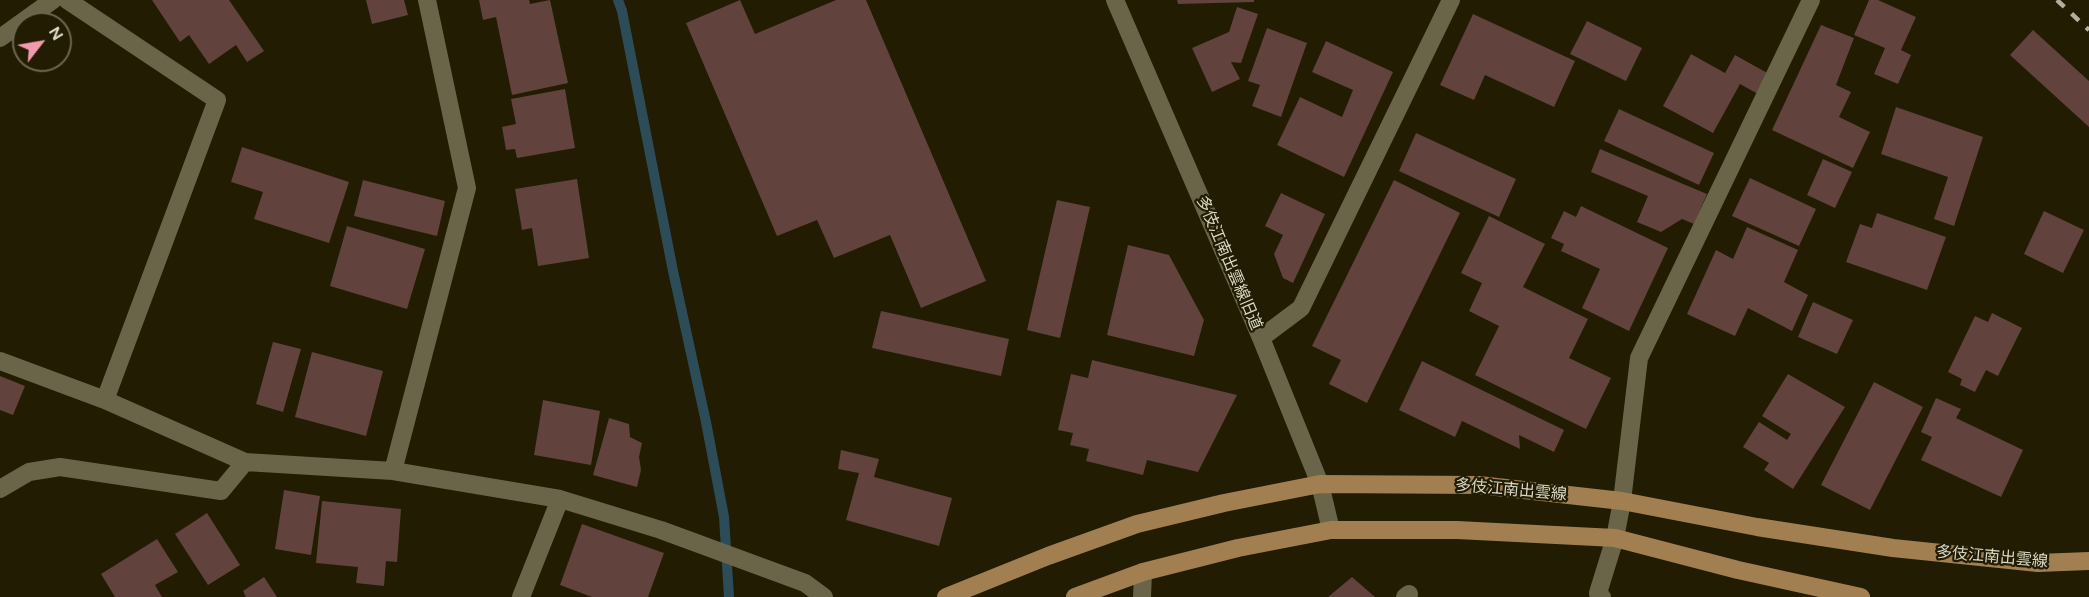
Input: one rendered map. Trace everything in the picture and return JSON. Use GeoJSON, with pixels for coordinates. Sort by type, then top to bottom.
{"type":"FeatureCollection","features":[{"type":"Feature","properties":{"kind":"main road","name":"多伎江南出雲線"},"geometry":{"type":"LineString","coordinates":[[946,597],[1137,524],[1224,502],[1320,484],[1479,485],[1622,501],[1757,527],[1893,548],[2038,564],[2089,561]]}},
{"type":"Feature","properties":{"kind":"main road"},"geometry":{"type":"LineString","coordinates":[[1075,597],[1143,572],[1238,548],[1331,530],[1457,530],[1615,538],[1738,570],[1861,597]]}},
{"type":"Feature","properties":{"kind":"street"},"geometry":{"type":"LineString","coordinates":[[0,38],[53,0]]}},
{"type":"Feature","properties":{"kind":"street"},"geometry":{"type":"LineString","coordinates":[[67,0],[217,100],[105,400]]}},
{"type":"Feature","properties":{"kind":"street"},"geometry":{"type":"LineString","coordinates":[[393,471],[467,188],[427,0]]}},
{"type":"Feature","properties":{"kind":"street","name":"多伎江南出雲線旧道"},"geometry":{"type":"LineString","coordinates":[[1115,0],[1261,338],[1320,484],[1331,530]]}},
{"type":"Feature","properties":{"kind":"street"},"geometry":{"type":"LineString","coordinates":[[1261,338],[1301,309],[1451,0]]}},
{"type":"Feature","properties":{"kind":"street"},"geometry":{"type":"LineString","coordinates":[[1602,597],[1599,593],[1615,538],[1622,501],[1639,358],[1811,0]]}},
{"type":"Feature","properties":{"kind":"street"},"geometry":{"type":"LineString","coordinates":[[0,362],[105,400],[245,462],[393,471],[560,499],[661,530],[805,583],[824,597]]}},
{"type":"Feature","properties":{"kind":"street"},"geometry":{"type":"LineString","coordinates":[[0,489],[29,472],[60,467],[221,491],[245,462]]}},
{"type":"Feature","properties":{"kind":"street"},"geometry":{"type":"LineString","coordinates":[[521,597],[560,499]]}},
{"type":"Feature","properties":{"kind":"street"},"geometry":{"type":"LineString","coordinates":[[1142,597],[1143,572]]}},
{"type":"Feature","properties":{"kind":"building"},"geometry":{"type":"Polygon","coordinates":[[[152,0],[229,0],[264,51],[247,62],[236,45],[209,64],[189,35],[180,42],[152,0]]]}},
{"type":"Feature","properties":{"kind":"building"},"geometry":{"type":"Polygon","coordinates":[[[366,0],[404,0],[408,15],[372,24],[366,0]]]}},
{"type":"Feature","properties":{"kind":"building"},"geometry":{"type":"Polygon","coordinates":[[[479,0],[529,0],[530,4],[550,0],[568,83],[512,95],[496,17],[483,20],[479,0]]]}},
{"type":"Feature","properties":{"kind":"building"},"geometry":{"type":"Polygon","coordinates":[[[740,0],[755,34],[836,0],[866,0],[986,281],[921,308],[890,235],[834,258],[817,220],[777,236],[686,23],[740,0]]]}},
{"type":"Feature","properties":{"kind":"building"},"geometry":{"type":"Polygon","coordinates":[[[1177,0],[1254,0],[1254,2],[1178,4],[1177,0]]]}},
{"type":"Feature","properties":{"kind":"building"},"geometry":{"type":"Polygon","coordinates":[[[1869,0],[1878,0],[1916,17],[1901,50],[1911,55],[1898,84],[1874,74],[1885,48],[1854,35],[1869,0]]]}},
{"type":"Feature","properties":{"kind":"building"},"geometry":{"type":"Polygon","coordinates":[[[1237,7],[1258,14],[1241,63],[1231,62],[1240,79],[1212,92],[1192,48],[1229,32],[1237,7]]]}},
{"type":"Feature","properties":{"kind":"building"},"geometry":{"type":"Polygon","coordinates":[[[1473,14],[1575,61],[1554,107],[1485,75],[1474,100],[1440,85],[1473,14]]]}},
{"type":"Feature","properties":{"kind":"building"},"geometry":{"type":"Polygon","coordinates":[[[1587,21],[1642,48],[1626,81],[1570,54],[1587,21]]]}},
{"type":"Feature","properties":{"kind":"building"},"geometry":{"type":"Polygon","coordinates":[[[1821,25],[1854,38],[1836,85],[1851,92],[1839,117],[1870,132],[1853,168],[1772,130],[1821,25]]]}},
{"type":"Feature","properties":{"kind":"building"},"geometry":{"type":"Polygon","coordinates":[[[1267,28],[1307,43],[1281,117],[1252,106],[1260,85],[1248,81],[1267,28]]]}},
{"type":"Feature","properties":{"kind":"building"},"geometry":{"type":"Polygon","coordinates":[[[2033,30],[2089,81],[2089,127],[2010,55],[2033,30]]]}},
{"type":"Feature","properties":{"kind":"building"},"geometry":{"type":"Polygon","coordinates":[[[1326,41],[1393,72],[1344,177],[1277,145],[1300,97],[1342,117],[1353,90],[1312,72],[1326,41]]]}},
{"type":"Feature","properties":{"kind":"building"},"geometry":{"type":"Polygon","coordinates":[[[1691,54],[1725,73],[1735,55],[1769,74],[1758,94],[1740,84],[1713,133],[1663,106],[1691,54]]]}},
{"type":"Feature","properties":{"kind":"building"},"geometry":{"type":"Polygon","coordinates":[[[565,89],[575,148],[517,158],[515,149],[506,150],[502,127],[516,124],[511,99],[565,89]]]}},
{"type":"Feature","properties":{"kind":"building"},"geometry":{"type":"Polygon","coordinates":[[[1896,107],[1983,137],[1954,226],[1934,219],[1948,177],[1881,154],[1896,107]]]}},
{"type":"Feature","properties":{"kind":"building"},"geometry":{"type":"Polygon","coordinates":[[[1619,109],[1714,153],[1699,185],[1604,141],[1619,109]]]}},
{"type":"Feature","properties":{"kind":"building"},"geometry":{"type":"Polygon","coordinates":[[[1416,133],[1516,179],[1499,217],[1399,171],[1416,133]]]}},
{"type":"Feature","properties":{"kind":"building"},"geometry":{"type":"Polygon","coordinates":[[[242,147],[349,182],[329,243],[254,219],[263,192],[231,182],[242,147]]]}},
{"type":"Feature","properties":{"kind":"building"},"geometry":{"type":"Polygon","coordinates":[[[1600,149],[1707,194],[1694,224],[1682,219],[1661,232],[1637,222],[1648,196],[1591,172],[1600,149]]]}},
{"type":"Feature","properties":{"kind":"building"},"geometry":{"type":"Polygon","coordinates":[[[1823,159],[1852,172],[1835,208],[1807,195],[1823,159]]]}},
{"type":"Feature","properties":{"kind":"building"},"geometry":{"type":"Polygon","coordinates":[[[1750,178],[1816,209],[1799,246],[1732,216],[1750,178]]]}},
{"type":"Feature","properties":{"kind":"building"},"geometry":{"type":"Polygon","coordinates":[[[577,179],[589,258],[538,266],[532,228],[522,230],[515,189],[577,179]]]}},
{"type":"Feature","properties":{"kind":"building"},"geometry":{"type":"Polygon","coordinates":[[[363,180],[445,201],[437,236],[354,216],[363,180]]]}},
{"type":"Feature","properties":{"kind":"building"},"geometry":{"type":"Polygon","coordinates":[[[1394,180],[1460,213],[1367,403],[1329,384],[1341,360],[1312,346],[1394,180]]]}},
{"type":"Feature","properties":{"kind":"building"},"geometry":{"type":"Polygon","coordinates":[[[1281,193],[1325,214],[1293,283],[1283,278],[1274,254],[1283,235],[1265,226],[1281,193]]]}},
{"type":"Feature","properties":{"kind":"building"},"geometry":{"type":"Polygon","coordinates":[[[1057,200],[1090,207],[1060,338],[1027,330],[1057,200]]]}},
{"type":"Feature","properties":{"kind":"building"},"geometry":{"type":"Polygon","coordinates":[[[1581,206],[1668,248],[1629,331],[1582,308],[1600,269],[1561,251],[1564,244],[1551,238],[1564,211],[1576,217],[1581,206]]]}},
{"type":"Feature","properties":{"kind":"building"},"geometry":{"type":"Polygon","coordinates":[[[2044,211],[2084,230],[2063,273],[2024,254],[2044,211]]]}},
{"type":"Feature","properties":{"kind":"building"},"geometry":{"type":"Polygon","coordinates":[[[1877,213],[1946,237],[1927,290],[1846,262],[1860,224],[1872,228],[1877,213]]]}},
{"type":"Feature","properties":{"kind":"building"},"geometry":{"type":"Polygon","coordinates":[[[1489,216],[1545,244],[1523,287],[1588,319],[1569,358],[1611,378],[1586,429],[1475,375],[1499,326],[1469,311],[1482,283],[1461,273],[1489,216]]]}},
{"type":"Feature","properties":{"kind":"building"},"geometry":{"type":"Polygon","coordinates":[[[347,226],[425,249],[407,309],[330,286],[347,226]]]}},
{"type":"Feature","properties":{"kind":"building"},"geometry":{"type":"Polygon","coordinates":[[[1747,227],[1798,250],[1784,282],[1808,295],[1792,331],[1748,308],[1735,336],[1687,314],[1716,250],[1733,259],[1747,227]]]}},
{"type":"Feature","properties":{"kind":"building"},"geometry":{"type":"Polygon","coordinates":[[[1128,245],[1169,255],[1204,320],[1194,356],[1107,335],[1128,245]]]}},
{"type":"Feature","properties":{"kind":"building"},"geometry":{"type":"Polygon","coordinates":[[[1813,302],[1853,320],[1837,354],[1798,337],[1813,302]]]}},
{"type":"Feature","properties":{"kind":"building"},"geometry":{"type":"Polygon","coordinates":[[[881,311],[1009,339],[1001,376],[872,348],[881,311]]]}},
{"type":"Feature","properties":{"kind":"building"},"geometry":{"type":"Polygon","coordinates":[[[1992,313],[2022,328],[1998,376],[1986,370],[1975,392],[1960,385],[1962,379],[1948,372],[1975,316],[1988,322],[1992,313]]]}},
{"type":"Feature","properties":{"kind":"building"},"geometry":{"type":"Polygon","coordinates":[[[273,342],[301,349],[283,412],[256,404],[273,342]]]}},
{"type":"Feature","properties":{"kind":"building"},"geometry":{"type":"Polygon","coordinates":[[[312,352],[383,371],[366,436],[295,417],[312,352]]]}},
{"type":"Feature","properties":{"kind":"building"},"geometry":{"type":"Polygon","coordinates":[[[1092,360],[1237,395],[1198,472],[1147,460],[1143,475],[1086,461],[1089,449],[1070,445],[1073,433],[1058,430],[1071,374],[1088,378],[1092,360]]]}},
{"type":"Feature","properties":{"kind":"building"},"geometry":{"type":"Polygon","coordinates":[[[1422,361],[1564,430],[1554,452],[1519,435],[1520,449],[1462,421],[1455,437],[1399,410],[1422,361]]]}},
{"type":"Feature","properties":{"kind":"building"},"geometry":{"type":"Polygon","coordinates":[[[1788,374],[1845,407],[1793,489],[1764,470],[1769,463],[1743,447],[1759,422],[1787,440],[1791,434],[1762,416],[1788,374]]]}},
{"type":"Feature","properties":{"kind":"building"},"geometry":{"type":"Polygon","coordinates":[[[0,376],[25,386],[13,415],[0,410],[0,376]]]}},
{"type":"Feature","properties":{"kind":"building"},"geometry":{"type":"Polygon","coordinates":[[[1874,382],[1923,407],[1870,510],[1821,485],[1874,382]]]}},
{"type":"Feature","properties":{"kind":"building"},"geometry":{"type":"Polygon","coordinates":[[[1936,398],[1961,409],[1956,418],[2023,450],[2001,497],[1921,460],[1932,437],[1921,432],[1936,398]]]}},
{"type":"Feature","properties":{"kind":"building"},"geometry":{"type":"Polygon","coordinates":[[[543,400],[600,411],[591,465],[534,455],[543,400]]]}},
{"type":"Feature","properties":{"kind":"building"},"geometry":{"type":"Polygon","coordinates":[[[609,418],[629,424],[630,437],[642,443],[639,457],[641,470],[637,487],[593,475],[609,418]]]}},
{"type":"Feature","properties":{"kind":"building"},"geometry":{"type":"Polygon","coordinates":[[[841,450],[879,459],[874,477],[952,498],[939,546],[846,520],[859,473],[838,469],[841,450]]]}},
{"type":"Feature","properties":{"kind":"building"},"geometry":{"type":"Polygon","coordinates":[[[284,490],[320,496],[311,555],[275,549],[284,490]]]}},
{"type":"Feature","properties":{"kind":"building"},"geometry":{"type":"Polygon","coordinates":[[[322,501],[401,509],[397,562],[386,561],[384,586],[356,583],[358,567],[316,563],[322,501]]]}},
{"type":"Feature","properties":{"kind":"building"},"geometry":{"type":"Polygon","coordinates":[[[207,513],[240,565],[208,585],[175,534],[207,513]]]}},
{"type":"Feature","properties":{"kind":"building"},"geometry":{"type":"Polygon","coordinates":[[[582,524],[664,553],[648,597],[592,597],[560,585],[582,524]]]}},
{"type":"Feature","properties":{"kind":"building"},"geometry":{"type":"Polygon","coordinates":[[[157,539],[178,572],[155,585],[162,597],[115,597],[101,574],[157,539]]]}},
{"type":"Feature","properties":{"kind":"building"},"geometry":{"type":"Polygon","coordinates":[[[264,577],[277,597],[246,597],[243,591],[264,577]]]}},
{"type":"Feature","properties":{"kind":"building"},"geometry":{"type":"Polygon","coordinates":[[[1352,577],[1375,597],[1328,597],[1352,577]]]}},
{"type":"Feature","properties":{"kind":"waterway"},"geometry":{"type":"LineString","coordinates":[[618,0],[724,517],[729,597]]}},
{"type":"Feature","properties":{"kind":"railway"},"geometry":{"type":"LineString","coordinates":[[2057,0],[2089,30]]}}]}
